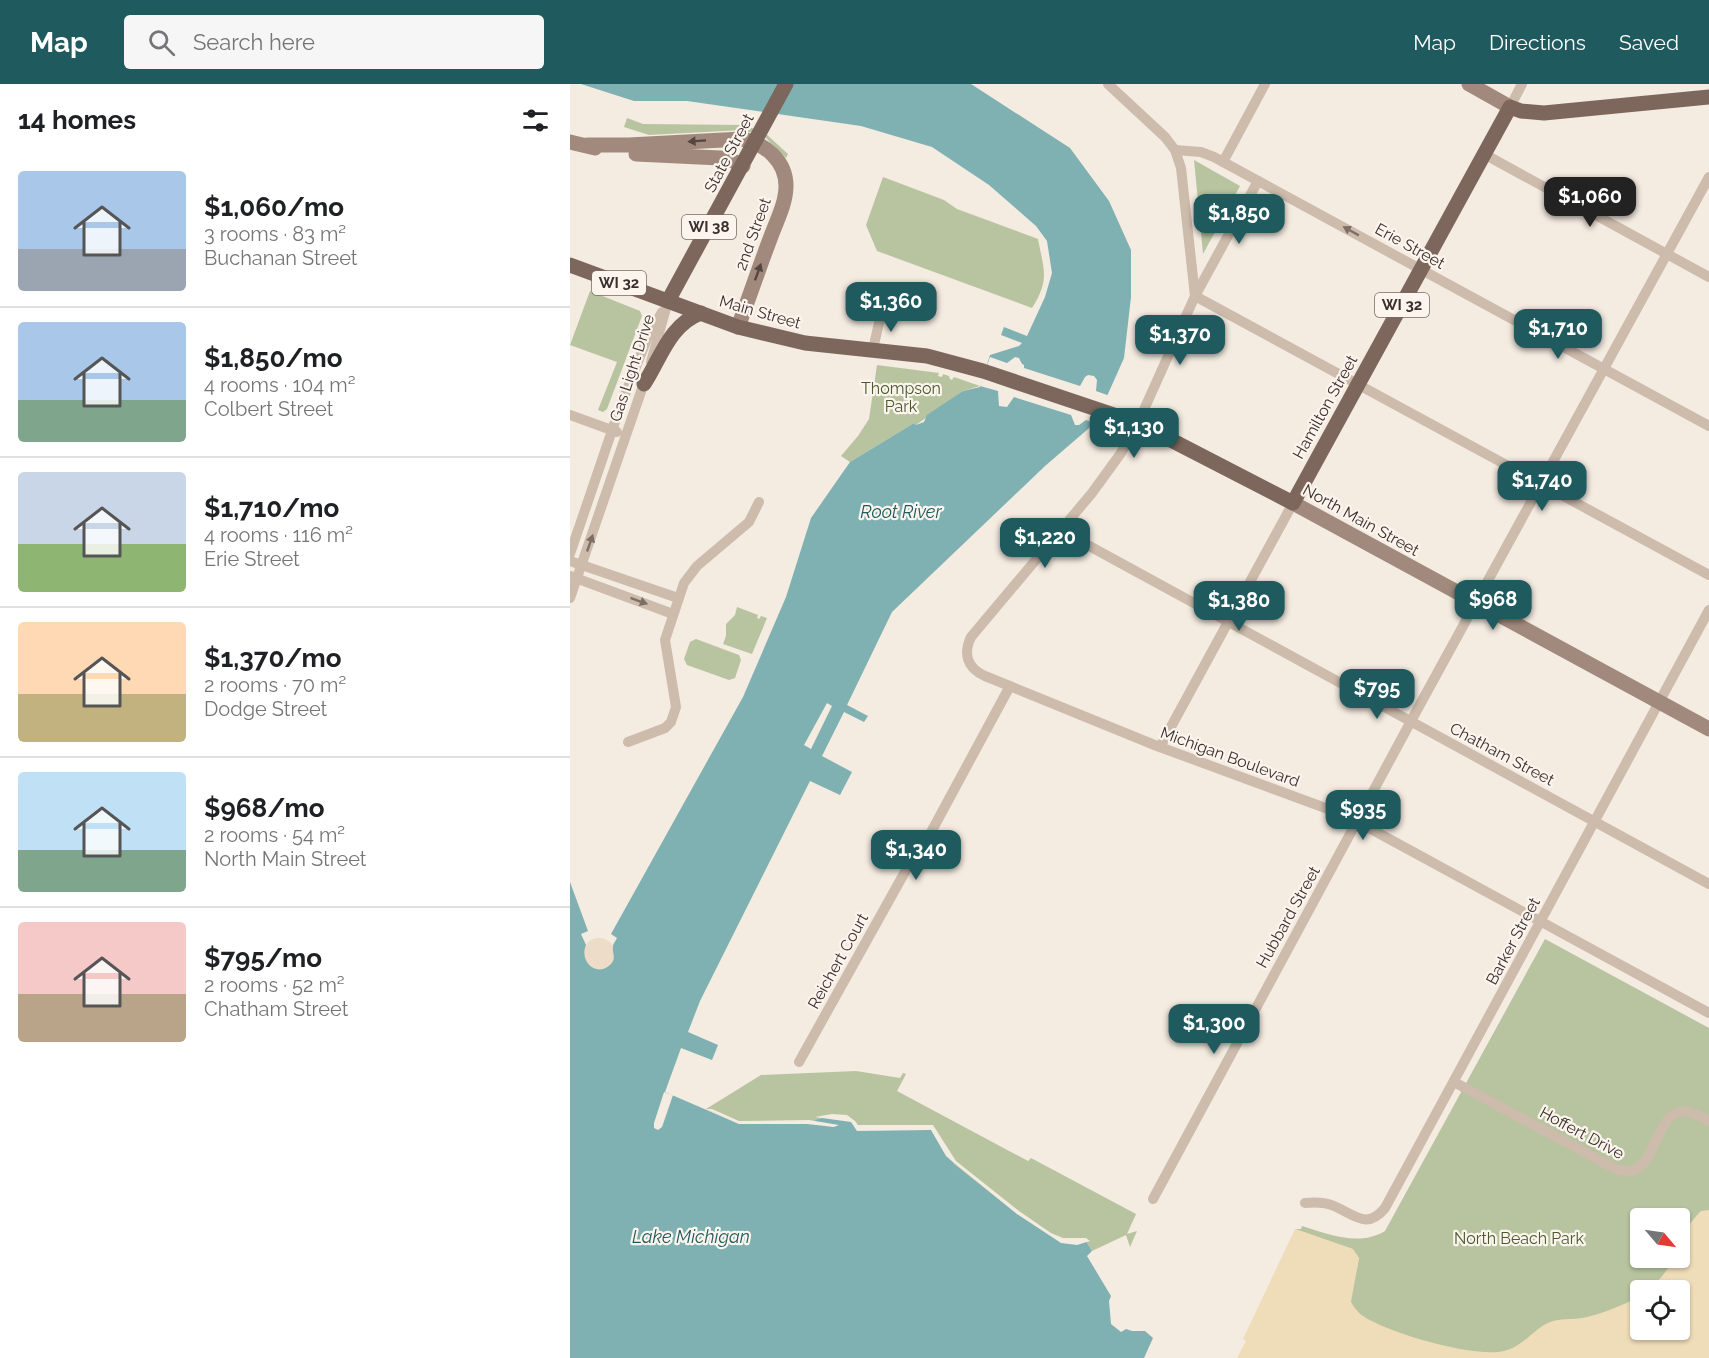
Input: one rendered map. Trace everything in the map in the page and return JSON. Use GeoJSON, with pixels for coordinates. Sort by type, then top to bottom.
{"type":"FeatureCollection","features":[{"type":"Feature","properties":{"kind":"main road","name":"State Street"},"geometry":{"type":"LineString","coordinates":[[668,301],[786,84]]}},
{"type":"Feature","properties":{"kind":"main road"},"geometry":{"type":"LineString","coordinates":[[1510,107],[1522,111],[1544,113],[1709,97]]}},
{"type":"Feature","properties":{"kind":"main road","name":"Hamilton Street"},"geometry":{"type":"LineString","coordinates":[[1293,503],[1510,107]]}},
{"type":"Feature","properties":{"kind":"main road","name":"Main Street"},"geometry":{"type":"LineString","coordinates":[[570,265],[738,327],[805,344],[927,356],[983,371]]}},
{"type":"Feature","properties":{"kind":"main road"},"geometry":{"type":"LineString","coordinates":[[644,384],[677,328],[688,319],[701,313]]}},
{"type":"Feature","properties":{"kind":"main road","name":"North Main Street"},"geometry":{"type":"LineString","coordinates":[[983,371],[1138,423],[1293,503]]}},
{"type":"Feature","properties":{"kind":"street"},"geometry":{"type":"LineString","coordinates":[[1108,84],[1153,123],[1175,150],[1181,168],[1196,296]]}},
{"type":"Feature","properties":{"kind":"street"},"geometry":{"type":"LineString","coordinates":[[1223,162],[1265,84]]}},
{"type":"Feature","properties":{"kind":"street"},"geometry":{"type":"LineString","coordinates":[[1469,84],[1510,107]]}},
{"type":"Feature","properties":{"kind":"street","name":"Hamilton Street"},"geometry":{"type":"LineString","coordinates":[[1510,107],[1522,84]]}},
{"type":"Feature","properties":{"kind":"street","name":"2nd Street"},"geometry":{"type":"LineString","coordinates":[[587,145],[742,139],[759,144],[772,153],[785,176],[784,201],[738,327]]}},
{"type":"Feature","properties":{"kind":"street"},"geometry":{"type":"LineString","coordinates":[[570,142],[610,153],[746,159]]}},
{"type":"Feature","properties":{"kind":"street","name":"Erie Street"},"geometry":{"type":"LineString","coordinates":[[1175,150],[1201,152],[1223,162],[1709,426]]}},
{"type":"Feature","properties":{"kind":"street"},"geometry":{"type":"LineString","coordinates":[[1484,154],[1709,277]]}},
{"type":"Feature","properties":{"kind":"street","name":"Hubbard Street"},"geometry":{"type":"LineString","coordinates":[[1153,1198],[1709,177]]}},
{"type":"Feature","properties":{"kind":"street"},"geometry":{"type":"LineString","coordinates":[[1060,530],[1107,474],[1138,423],[1196,296],[1258,181]]}},
{"type":"Feature","properties":{"kind":"street"},"geometry":{"type":"LineString","coordinates":[[1196,296],[1709,575]]}},
{"type":"Feature","properties":{"kind":"street","name":"Gas Light Drive"},"geometry":{"type":"LineString","coordinates":[[570,598],[574,578],[582,565],[644,384],[668,301]]}},
{"type":"Feature","properties":{"kind":"street","name":"Gas Light Drive"},"geometry":{"type":"LineString","coordinates":[[570,554],[612,430],[647,339],[668,301]]}},
{"type":"Feature","properties":{"kind":"street"},"geometry":{"type":"LineString","coordinates":[[873,349],[882,310]]}},
{"type":"Feature","properties":{"kind":"street"},"geometry":{"type":"LineString","coordinates":[[570,415],[626,435]]}},
{"type":"Feature","properties":{"kind":"street"},"geometry":{"type":"LineString","coordinates":[[628,742],[665,729],[671,723],[676,707],[665,640],[678,598],[689,574],[749,522],[759,502]]}},
{"type":"Feature","properties":{"kind":"street","name":"Hamilton Street"},"geometry":{"type":"LineString","coordinates":[[1160,747],[1293,503]]}},
{"type":"Feature","properties":{"kind":"street","name":"North Main Street"},"geometry":{"type":"LineString","coordinates":[[1293,503],[1709,729]]}},
{"type":"Feature","properties":{"kind":"street","name":"Chatham Street"},"geometry":{"type":"LineString","coordinates":[[1060,530],[1709,884]]}},
{"type":"Feature","properties":{"kind":"street","name":"Michigan Boulevard"},"geometry":{"type":"LineString","coordinates":[[1060,530],[971,637],[967,646],[968,661],[977,673],[1160,747],[1357,821],[1709,1013]]}},
{"type":"Feature","properties":{"kind":"street"},"geometry":{"type":"LineString","coordinates":[[570,561],[678,598]]}},
{"type":"Feature","properties":{"kind":"street"},"geometry":{"type":"LineString","coordinates":[[574,578],[673,614]]}},
{"type":"Feature","properties":{"kind":"street","name":"Barker Street"},"geometry":{"type":"LineString","coordinates":[[1305,1203],[1316,1202],[1332,1205],[1364,1220],[1379,1216],[1388,1204],[1709,610]]}},
{"type":"Feature","properties":{"kind":"street","name":"Reichert Court"},"geometry":{"type":"LineString","coordinates":[[799,1062],[906,870],[929,836],[1010,686]]}},
{"type":"Feature","properties":{"kind":"street","name":"Hoffert Drive"},"geometry":{"type":"LineString","coordinates":[[1454,1082],[1616,1169],[1626,1172],[1642,1165],[1665,1124],[1673,1115],[1678,1112],[1688,1112],[1709,1121]]}},
{"type":"Feature","properties":{"kind":"green space"},"geometry":{"type":"Polygon","coordinates":[[[627,118],[643,124],[745,125],[766,134],[788,154],[786,158],[765,137],[743,130],[649,135],[624,127],[627,118]]]}},
{"type":"Feature","properties":{"kind":"green space"},"geometry":{"type":"Polygon","coordinates":[[[1194,160],[1240,186],[1203,254],[1194,160]]]}},
{"type":"Feature","properties":{"kind":"green space"},"geometry":{"type":"Polygon","coordinates":[[[883,177],[944,200],[957,209],[1038,239],[1044,275],[1038,298],[1032,308],[877,251],[866,225],[883,177]]]}},
{"type":"Feature","properties":{"kind":"green space"},"geometry":{"type":"Polygon","coordinates":[[[590,291],[640,311],[642,316],[607,409],[603,412],[598,410],[617,362],[570,345],[590,291]]]}},
{"type":"Feature","properties":{"kind":"green space","name":"Thompson Park"},"geometry":{"type":"Polygon","coordinates":[[[877,365],[939,373],[938,376],[942,377],[943,374],[952,380],[954,377],[980,386],[963,391],[916,425],[914,423],[850,462],[841,456],[869,419],[877,365]]]}},
{"type":"Feature","properties":{"kind":"green space"},"geometry":{"type":"Polygon","coordinates":[[[737,607],[758,615],[759,619],[761,616],[767,618],[752,654],[723,644],[726,624],[735,615],[737,607]]]}},
{"type":"Feature","properties":{"kind":"green space"},"geometry":{"type":"Polygon","coordinates":[[[696,639],[739,655],[741,660],[735,678],[729,680],[687,665],[684,659],[690,642],[696,639]]]}},
{"type":"Feature","properties":{"kind":"green space","name":"North Beach Park"},"geometry":{"type":"Polygon","coordinates":[[[1545,939],[1709,1028],[1709,1358],[1318,1358],[1351,1295],[1359,1258],[1352,1249],[1295,1229],[1301,1229],[1302,1226],[1354,1239],[1375,1236],[1385,1231],[1545,939]]]}},
{"type":"Feature","properties":{"kind":"green space"},"geometry":{"type":"Polygon","coordinates":[[[856,1071],[900,1078],[903,1073],[906,1074],[897,1091],[1028,1161],[1031,1158],[1136,1214],[1127,1234],[1137,1231],[1130,1247],[1126,1235],[1092,1251],[1086,1241],[1063,1241],[856,1128],[834,1119],[824,1118],[812,1122],[739,1124],[706,1109],[761,1075],[856,1071]]]}},
{"type":"Feature","properties":{"kind":"sand"},"geometry":{"type":"Polygon","coordinates":[[[1709,1210],[1709,1358],[1237,1358],[1246,1341],[1243,1339],[1295,1229],[1353,1249],[1359,1258],[1351,1302],[1358,1312],[1391,1330],[1432,1343],[1473,1351],[1504,1351],[1511,1349],[1550,1322],[1596,1315],[1630,1301],[1630,1340],[1690,1340],[1690,1280],[1658,1280],[1668,1268],[1690,1268],[1690,1224],[1701,1211],[1709,1210]]]}},
{"type":"Feature","properties":{"kind":"shaded area"},"geometry":{"type":"Polygon","coordinates":[[[599,938],[610,943],[615,954],[610,965],[599,970],[588,965],[583,954],[588,943],[599,938]]]}},
{"type":"Feature","properties":{"kind":"water"},"geometry":{"type":"Polygon","coordinates":[[[581,84],[971,84],[1070,148],[1109,201],[1131,250],[1131,297],[1124,358],[1095,423],[1045,466],[892,612],[847,705],[868,716],[864,722],[844,712],[822,756],[852,772],[840,795],[810,781],[700,1001],[688,1032],[718,1045],[712,1060],[681,1048],[665,1092],[739,1124],[812,1122],[817,1119],[836,1117],[848,1120],[856,1128],[932,1128],[954,1164],[1017,1214],[1063,1241],[1086,1241],[1092,1251],[1087,1256],[1111,1296],[1109,1301],[1111,1324],[1121,1332],[1126,1329],[1145,1331],[1153,1338],[1144,1358],[570,1358],[570,882],[588,931],[581,934],[586,945],[585,956],[590,966],[604,968],[612,963],[614,958],[613,946],[617,938],[611,934],[743,697],[786,597],[811,518],[850,462],[914,423],[916,425],[924,422],[927,415],[963,391],[980,387],[990,355],[1022,343],[1001,335],[1004,327],[1027,336],[1045,297],[1052,273],[1047,241],[1036,226],[989,185],[932,147],[861,126],[687,101],[634,101],[581,84]]]}},
{"type":"Feature","properties":{"kind":"pier"},"geometry":{"type":"Polygon","coordinates":[[[990,357],[1007,363],[1015,357],[1019,358],[1024,368],[1080,386],[1085,377],[1094,376],[1097,380],[1096,391],[1110,396],[1098,424],[1086,420],[1075,425],[1071,415],[1014,397],[1007,407],[999,406],[998,391],[980,386],[990,357]]]}},
{"type":"Feature","properties":{"kind":"pier"},"geometry":{"type":"Polygon","coordinates":[[[827,703],[832,706],[811,749],[804,745],[827,703]]]}},
{"type":"Feature","properties":{"kind":"pier"},"geometry":{"type":"Polygon","coordinates":[[[664,1092],[673,1095],[662,1127],[658,1130],[654,1128],[654,1123],[664,1092]]]}},
{"type":"Feature","properties":{"kind":"pier"},"geometry":{"type":"Polygon","coordinates":[[[706,1109],[712,1109],[739,1121],[809,1120],[839,1125],[834,1127],[807,1124],[739,1124],[706,1109]]]}},
{"type":"Feature","properties":{"kind":"pier"},"geometry":{"type":"Polygon","coordinates":[[[832,1114],[847,1115],[858,1125],[933,1125],[956,1161],[1019,1211],[1051,1233],[1063,1238],[1086,1238],[1090,1241],[1077,1245],[1061,1243],[1017,1214],[946,1156],[931,1130],[857,1131],[851,1122],[815,1117],[832,1114]]]}},
{"type":"Feature","properties":{"kind":"water label","name":"Root River"},"geometry":{"type":"Point","coordinates":[901,511]}},
{"type":"Feature","properties":{"kind":"water label","name":"Lake Michigan"},"geometry":{"type":"Point","coordinates":[691,1236]}}]}
